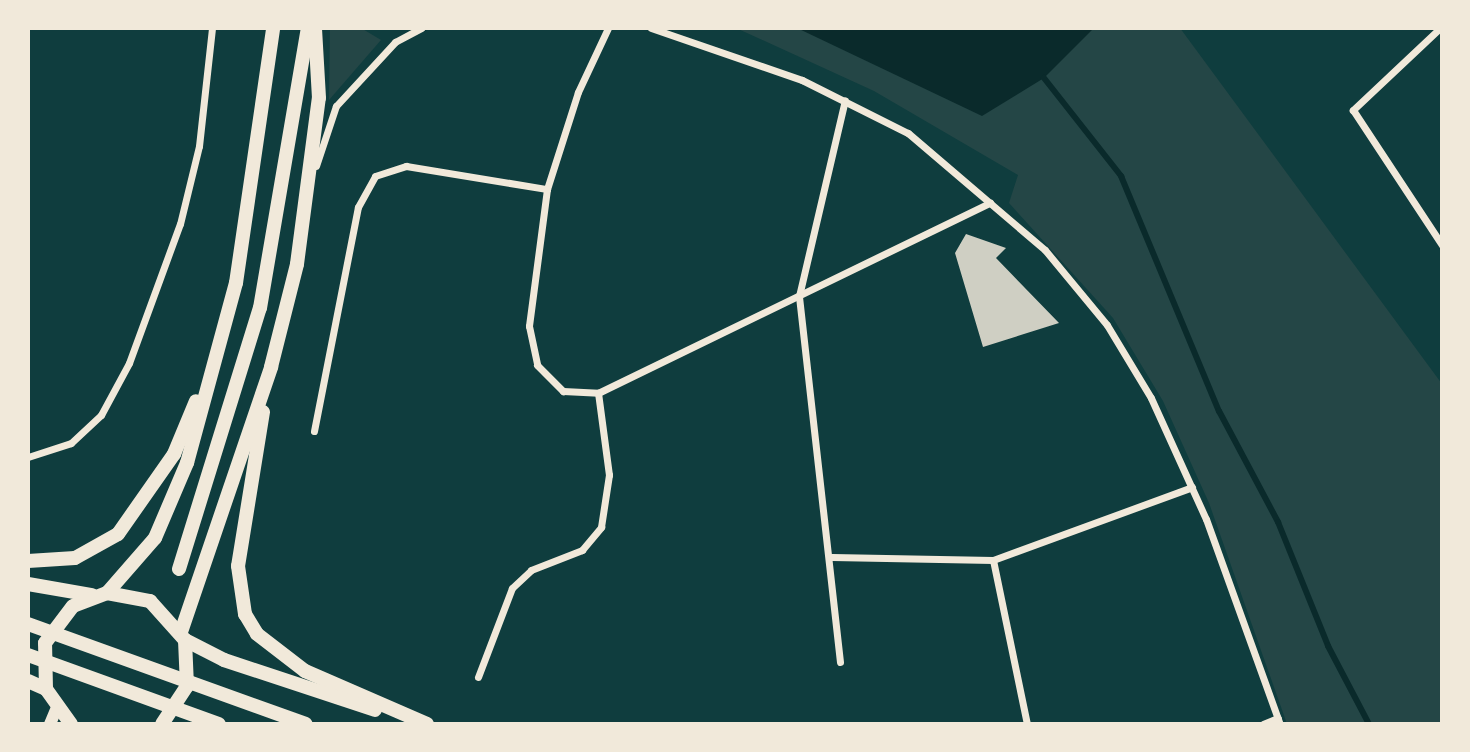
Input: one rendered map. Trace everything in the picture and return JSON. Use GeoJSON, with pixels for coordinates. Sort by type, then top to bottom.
{"type":"FeatureCollection","features":[{"type":"Feature","properties":{"kind":"highway"},"geometry":{"type":"LineString","coordinates":[[71,724],[56,710],[46,689],[45,643],[73,606],[100,594],[155,538],[187,463],[218,348],[257,168],[272,28]]}},
{"type":"Feature","properties":{"kind":"highway"},"geometry":{"type":"LineString","coordinates":[[179,569],[260,308],[307,28]]}},
{"type":"Feature","properties":{"kind":"highway"},"geometry":{"type":"LineString","coordinates":[[315,28],[319,98],[304,211],[271,367],[238,566],[245,614],[257,634],[305,671],[427,724]]}},
{"type":"Feature","properties":{"kind":"highway"},"geometry":{"type":"LineString","coordinates":[[28,561],[75,558],[118,534],[174,454],[218,348]]}},
{"type":"Feature","properties":{"kind":"highway"},"geometry":{"type":"LineString","coordinates":[[162,724],[187,686],[183,636],[271,367]]}},
{"type":"Feature","properties":{"kind":"highway"},"geometry":{"type":"LineString","coordinates":[[28,584],[150,601],[183,636],[223,660],[416,724]]}},
{"type":"Feature","properties":{"kind":"highway"},"geometry":{"type":"LineString","coordinates":[[28,624],[306,724]]}},
{"type":"Feature","properties":{"kind":"highway"},"geometry":{"type":"LineString","coordinates":[[28,655],[219,724]]}},
{"type":"Feature","properties":{"kind":"highway"},"geometry":{"type":"LineString","coordinates":[[28,681],[46,689]]}},
{"type":"Feature","properties":{"kind":"main road"},"geometry":{"type":"LineString","coordinates":[[50,724],[56,710]]}},
{"type":"Feature","properties":{"kind":"street"},"geometry":{"type":"LineString","coordinates":[[28,457],[71,443],[101,415],[129,363],[180,224],[199,146],[212,28]]}},
{"type":"Feature","properties":{"kind":"street"},"geometry":{"type":"LineString","coordinates":[[304,211],[336,106],[395,42],[421,28]]}},
{"type":"Feature","properties":{"kind":"street"},"geometry":{"type":"LineString","coordinates":[[608,28],[578,93],[547,189],[530,347],[537,365],[563,391],[598,393],[990,203]]}},
{"type":"Feature","properties":{"kind":"street"},"geometry":{"type":"LineString","coordinates":[[651,28],[845,100],[908,133],[1045,250],[1107,325],[1192,486],[1279,721],[1263,724]]}},
{"type":"Feature","properties":{"kind":"street"},"geometry":{"type":"LineString","coordinates":[[1440,28],[1353,110],[1442,245]]}},
{"type":"Feature","properties":{"kind":"street"},"geometry":{"type":"LineString","coordinates":[[840,662],[832,557],[807,398],[799,296],[845,100]]}},
{"type":"Feature","properties":{"kind":"street"},"geometry":{"type":"LineString","coordinates":[[314,431],[358,206],[375,176],[406,166],[547,189]]}},
{"type":"Feature","properties":{"kind":"street"},"geometry":{"type":"LineString","coordinates":[[478,677],[512,588],[531,570],[582,550],[601,527],[609,475],[598,393]]}},
{"type":"Feature","properties":{"kind":"street"},"geometry":{"type":"LineString","coordinates":[[832,557],[993,560],[1192,486]]}},
{"type":"Feature","properties":{"kind":"street"},"geometry":{"type":"LineString","coordinates":[[993,560],[1027,724]]}},
{"type":"Feature","properties":{"kind":"shaded area"},"geometry":{"type":"Polygon","coordinates":[[[330,28],[361,28],[381,40],[329,100],[330,28]]]}},
{"type":"Feature","properties":{"kind":"shaded area"},"geometry":{"type":"Polygon","coordinates":[[[736,28],[1180,28],[1442,384],[1442,724],[1287,724],[1209,503],[1163,401],[1113,318],[1009,203],[1018,175],[874,91],[736,28]]]}},
{"type":"Feature","properties":{"kind":"shaded area"},"geometry":{"type":"Polygon","coordinates":[[[797,28],[1094,28],[1044,78],[982,116],[797,28]]]}},
{"type":"Feature","properties":{"kind":"building"},"geometry":{"type":"Polygon","coordinates":[[[966,234],[1006,248],[996,258],[1059,323],[983,347],[955,253],[966,234]]]}},
{"type":"Feature","properties":{"kind":"waterway"},"geometry":{"type":"LineString","coordinates":[[1044,78],[1121,176],[1219,411],[1278,522],[1328,646],[1369,724]]}}]}
